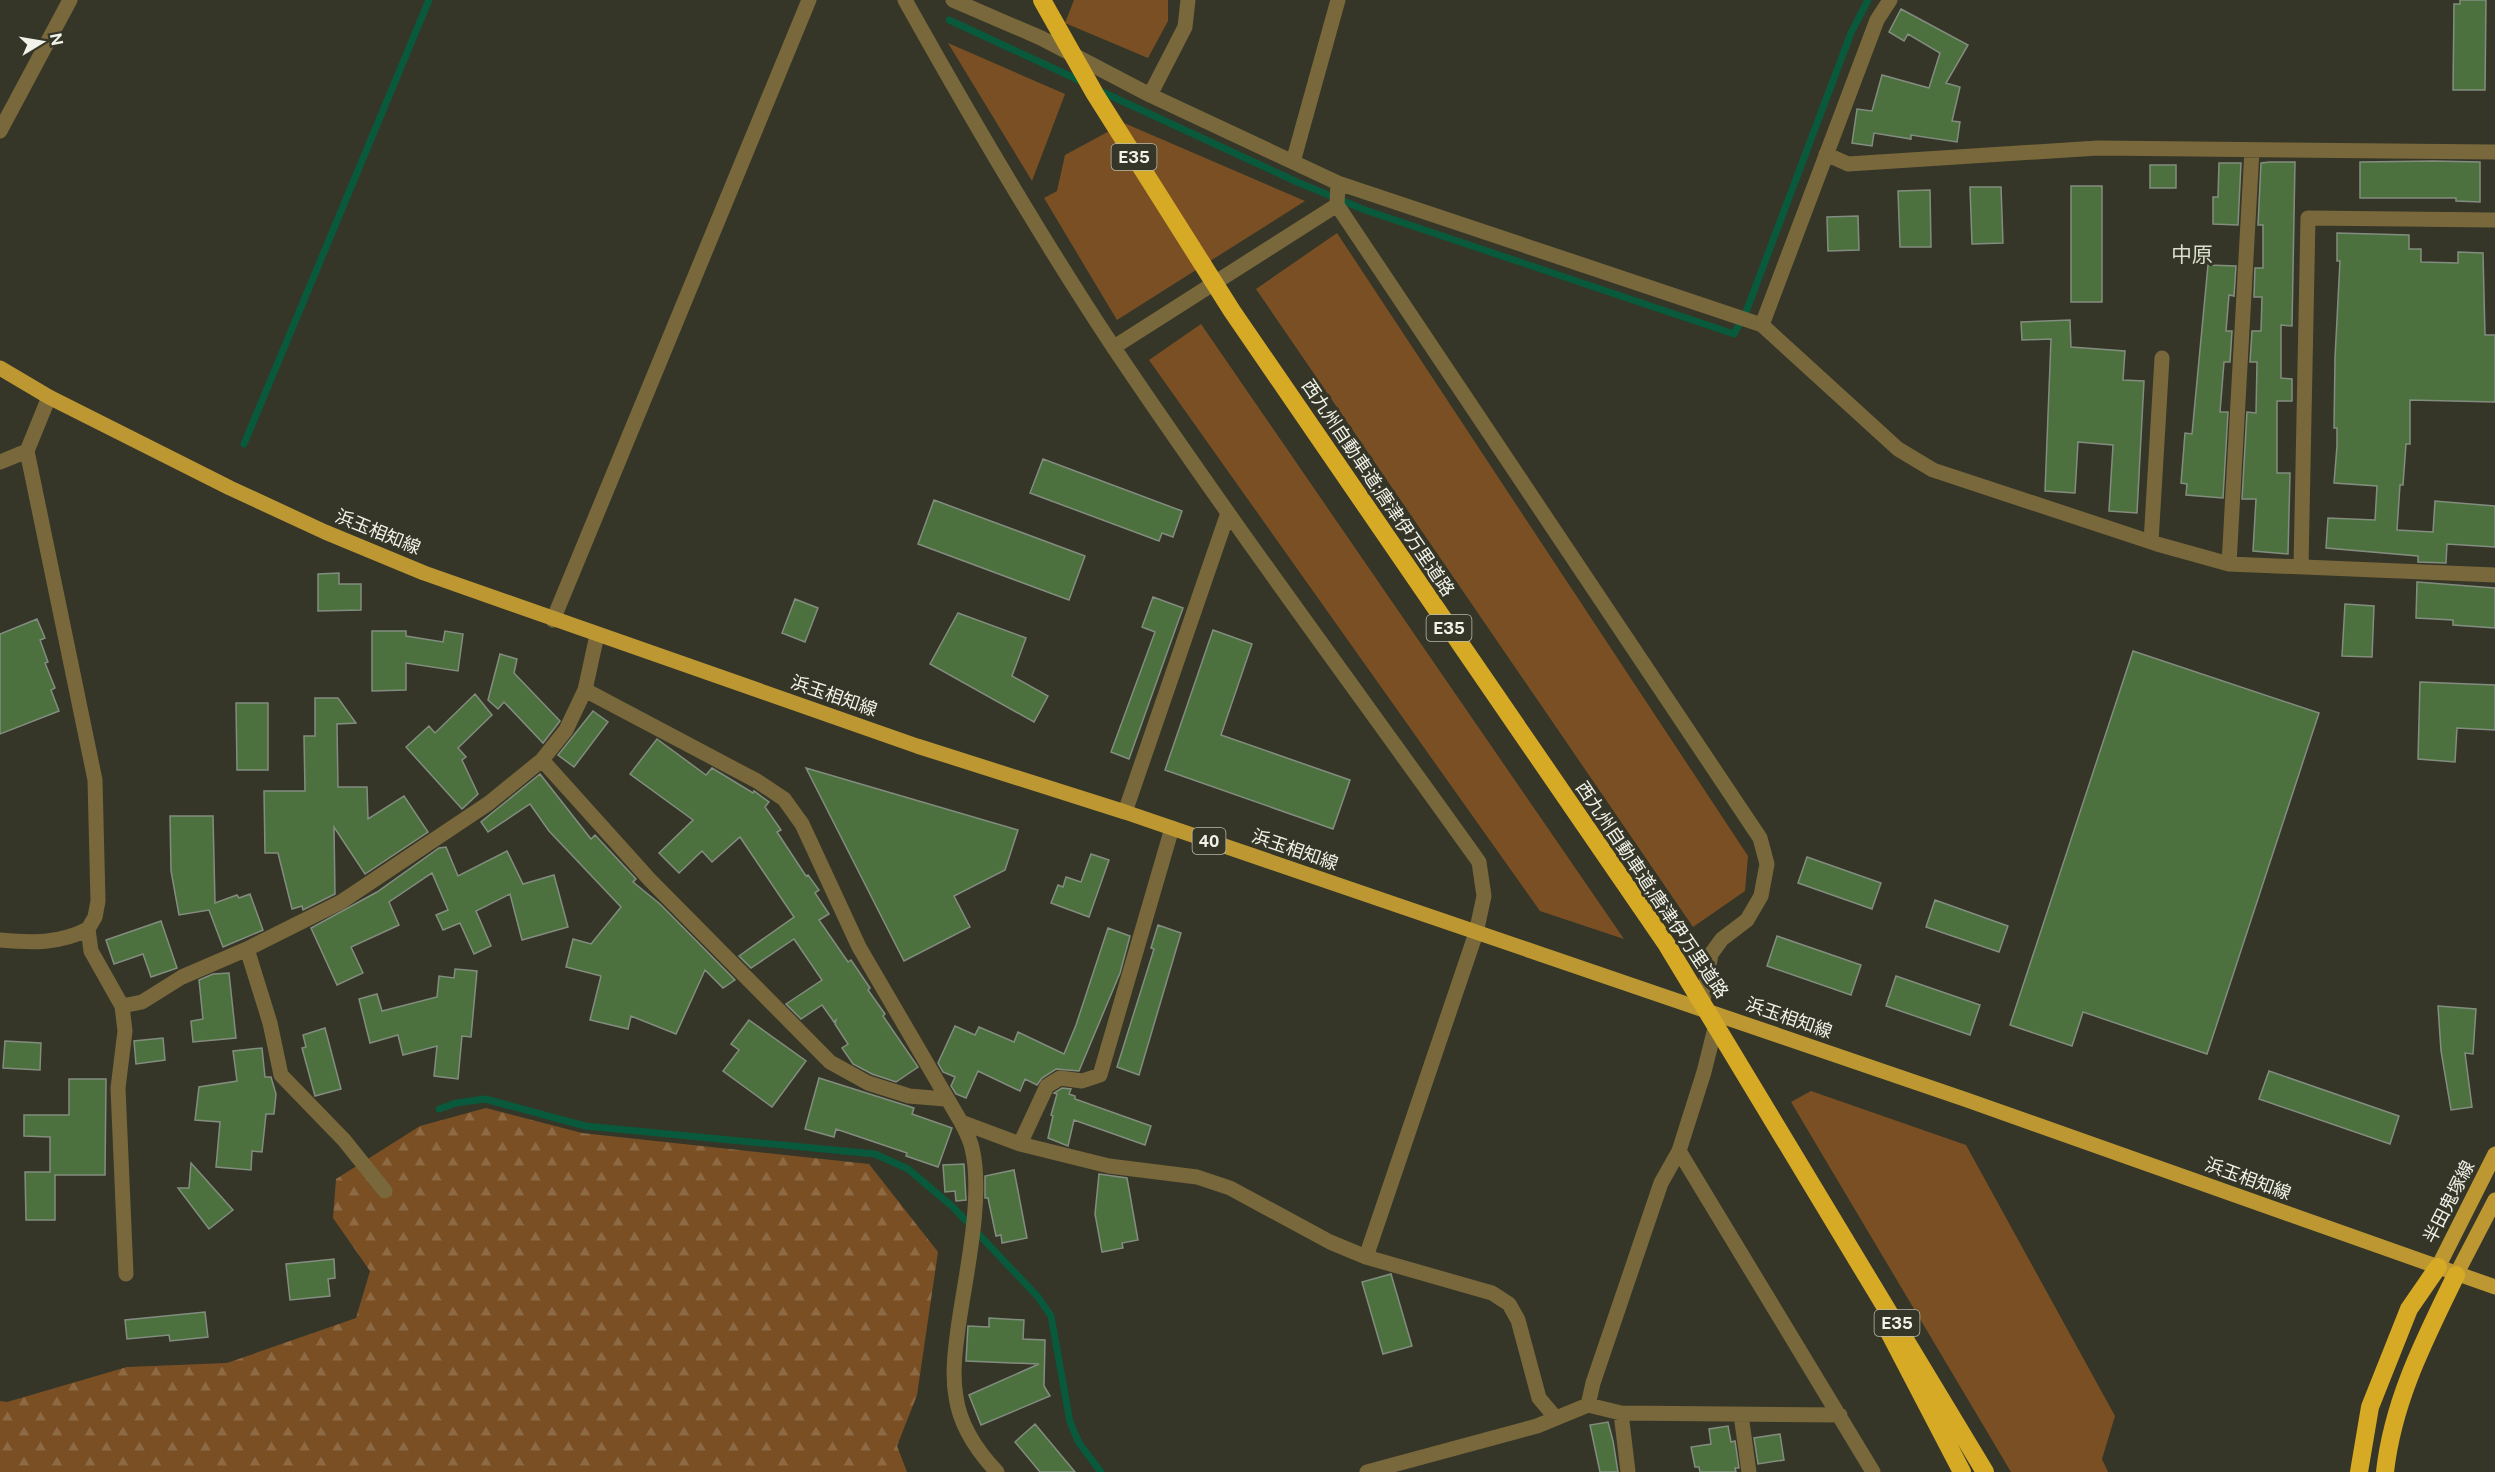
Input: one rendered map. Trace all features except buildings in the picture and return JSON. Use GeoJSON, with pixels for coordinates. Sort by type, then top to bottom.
{"type":"FeatureCollection","features":[{"type":"Feature","properties":{"kind":"highway","name":"西九州自動車道;唐津伊万里道路"},"geometry":{"type":"LineString","coordinates":[[1042,0],[1095,94],[1232,311],[1667,945],[1985,1472]]}},
{"type":"Feature","properties":{"kind":"highway","name":"西九州自動車道;唐津伊万里道路"},"geometry":{"type":"LineString","coordinates":[[1807,1174],[1962,1472]]}},
{"type":"Feature","properties":{"kind":"highway"},"geometry":{"type":"LineString","coordinates":[[2359,1472],[2370,1407],[2409,1309],[2438,1267]]}},
{"type":"Feature","properties":{"kind":"highway"},"geometry":{"type":"LineString","coordinates":[[2385,1472],[2388,1447],[2399,1404],[2416,1356],[2456,1275]]}},
{"type":"Feature","properties":{"kind":"main road","name":"浜玉相知線"},"geometry":{"type":"LineString","coordinates":[[0,368],[49,397],[230,488],[325,532],[424,573],[917,746],[1125,812],[1718,1014],[2495,1287]]}},
{"type":"Feature","properties":{"kind":"main road","name":"半田鬼塚線"},"geometry":{"type":"LineString","coordinates":[[2438,1267],[2495,1154]]}},
{"type":"Feature","properties":{"kind":"main road"},"geometry":{"type":"LineString","coordinates":[[2456,1275],[2495,1200]]}},
{"type":"Feature","properties":{"kind":"street"},"geometry":{"type":"LineString","coordinates":[[0,131],[70,0]]}},
{"type":"Feature","properties":{"kind":"street"},"geometry":{"type":"LineString","coordinates":[[554,620],[809,0]]}},
{"type":"Feature","properties":{"kind":"street"},"geometry":{"type":"LineString","coordinates":[[905,0],[987,147],[1114,347],[1228,513],[1479,862],[1484,896],[1476,933],[1366,1257]]}},
{"type":"Feature","properties":{"kind":"street"},"geometry":{"type":"LineString","coordinates":[[953,0],[1041,38],[1150,95],[1338,183],[1759,324],[1898,449],[1933,470],[2151,542],[2229,564],[2495,574]]}},
{"type":"Feature","properties":{"kind":"street"},"geometry":{"type":"LineString","coordinates":[[1150,95],[1185,27],[1188,0]]}},
{"type":"Feature","properties":{"kind":"street"},"geometry":{"type":"LineString","coordinates":[[1293,162],[1338,0]]}},
{"type":"Feature","properties":{"kind":"street"},"geometry":{"type":"LineString","coordinates":[[1759,324],[1877,20],[1890,0]]}},
{"type":"Feature","properties":{"kind":"street"},"geometry":{"type":"LineString","coordinates":[[1826,154],[1848,164],[2098,148],[2495,152]]}},
{"type":"Feature","properties":{"kind":"street"},"geometry":{"type":"LineString","coordinates":[[2229,564],[2252,150]]}},
{"type":"Feature","properties":{"kind":"street"},"geometry":{"type":"LineString","coordinates":[[1338,183],[1337,205],[1760,838],[1767,864],[1761,896],[1747,920],[1722,939],[1711,954],[1702,1009]]}},
{"type":"Feature","properties":{"kind":"street"},"geometry":{"type":"LineString","coordinates":[[1114,347],[1337,205]]}},
{"type":"Feature","properties":{"kind":"street"},"geometry":{"type":"LineString","coordinates":[[2301,566],[2308,218],[2495,220]]}},
{"type":"Feature","properties":{"kind":"street"},"geometry":{"type":"LineString","coordinates":[[2151,542],[2162,358]]}},
{"type":"Feature","properties":{"kind":"street"},"geometry":{"type":"LineString","coordinates":[[49,397],[27,451],[95,780],[98,901],[95,916],[88,929],[90,951],[122,1006],[125,1031],[118,1088],[126,1274]]}},
{"type":"Feature","properties":{"kind":"street"},"geometry":{"type":"LineString","coordinates":[[0,462],[27,451]]}},
{"type":"Feature","properties":{"kind":"street"},"geometry":{"type":"LineString","coordinates":[[1125,812],[1228,513]]}},
{"type":"Feature","properties":{"kind":"street"},"geometry":{"type":"LineString","coordinates":[[122,1006],[142,1002],[183,977],[247,949],[341,902],[489,803],[542,760],[566,730],[585,690],[597,635]]}},
{"type":"Feature","properties":{"kind":"street"},"geometry":{"type":"LineString","coordinates":[[585,690],[757,781],[784,799],[801,824],[859,947],[945,1099],[961,1122],[972,1147],[976,1177],[954,1364],[956,1398],[964,1426],[997,1472]]}},
{"type":"Feature","properties":{"kind":"street"},"geometry":{"type":"LineString","coordinates":[[542,760],[650,880],[830,1062],[868,1083],[909,1096],[945,1099]]}},
{"type":"Feature","properties":{"kind":"street"},"geometry":{"type":"LineString","coordinates":[[1020,1144],[1047,1086],[1060,1078],[1082,1081],[1100,1075],[1172,828]]}},
{"type":"Feature","properties":{"kind":"street"},"geometry":{"type":"LineString","coordinates":[[0,940],[47,942],[63,940],[88,929]]}},
{"type":"Feature","properties":{"kind":"street"},"geometry":{"type":"LineString","coordinates":[[247,949],[270,1023],[281,1075],[344,1140],[385,1191]]}},
{"type":"Feature","properties":{"kind":"street"},"geometry":{"type":"LineString","coordinates":[[1588,1405],[1593,1383],[1661,1183],[1679,1151],[1704,1072],[1718,1014]]}},
{"type":"Feature","properties":{"kind":"street"},"geometry":{"type":"LineString","coordinates":[[961,1122],[1020,1144],[1109,1166],[1197,1177],[1230,1188],[1330,1242],[1366,1257],[1492,1293],[1509,1304],[1518,1320],[1539,1398],[1555,1417]]}},
{"type":"Feature","properties":{"kind":"street"},"geometry":{"type":"LineString","coordinates":[[1679,1151],[1874,1472]]}},
{"type":"Feature","properties":{"kind":"street"},"geometry":{"type":"LineString","coordinates":[[1367,1472],[1537,1426],[1588,1405],[1621,1413],[1840,1415]]}},
{"type":"Feature","properties":{"kind":"street"},"geometry":{"type":"LineString","coordinates":[[1621,1413],[1628,1472]]}},
{"type":"Feature","properties":{"kind":"street"},"geometry":{"type":"LineString","coordinates":[[1741,1415],[1749,1472]]}},
{"type":"Feature","properties":{"kind":"green space"},"geometry":{"type":"Polygon","coordinates":[[[1074,0],[1168,0],[1168,21],[1148,58],[1065,23],[1074,0]]]}},
{"type":"Feature","properties":{"kind":"green space"},"geometry":{"type":"Polygon","coordinates":[[[948,43],[1065,94],[1032,181],[948,43]]]}},
{"type":"Feature","properties":{"kind":"green space"},"geometry":{"type":"Polygon","coordinates":[[[1124,123],[1305,201],[1117,320],[1044,198],[1057,191],[1065,155],[1124,123]]]}},
{"type":"Feature","properties":{"kind":"green space"},"geometry":{"type":"Polygon","coordinates":[[[1337,233],[1748,856],[1745,891],[1693,927],[1256,289],[1337,233]]]}},
{"type":"Feature","properties":{"kind":"green space"},"geometry":{"type":"Polygon","coordinates":[[[1201,324],[1624,939],[1540,911],[1149,360],[1201,324]]]}},
{"type":"Feature","properties":{"kind":"green space"},"geometry":{"type":"Polygon","coordinates":[[[1811,1091],[1966,1145],[2115,1416],[2102,1459],[2108,1472],[2011,1472],[1791,1102],[1811,1091]]]}},
{"type":"Feature","properties":{"kind":"green space"},"geometry":{"type":"Polygon","coordinates":[[[486,1108],[582,1133],[869,1164],[938,1252],[917,1395],[897,1446],[907,1472],[0,1472],[0,1401],[7,1402],[127,1367],[227,1363],[356,1318],[370,1271],[333,1218],[336,1179],[420,1126],[486,1108]]]}},
{"type":"Feature","properties":{"kind":"waterway"},"geometry":{"type":"LineString","coordinates":[[244,444],[429,0]]}},
{"type":"Feature","properties":{"kind":"waterway"},"geometry":{"type":"LineString","coordinates":[[1098,90],[1297,182],[1365,210],[1734,334],[1746,312],[1851,33],[1868,0]]}},
{"type":"Feature","properties":{"kind":"waterway"},"geometry":{"type":"LineString","coordinates":[[949,20],[1083,82]]}},
{"type":"Feature","properties":{"kind":"waterway"},"geometry":{"type":"LineString","coordinates":[[439,1109],[456,1103],[485,1099],[585,1126],[875,1154],[908,1169],[953,1207],[1038,1297],[1051,1316],[1070,1422],[1079,1443],[1101,1472]]}},
{"type":"Feature","properties":{"kind":"district","name":"中原"},"geometry":{"type":"Point","coordinates":[2192,255]}}]}
